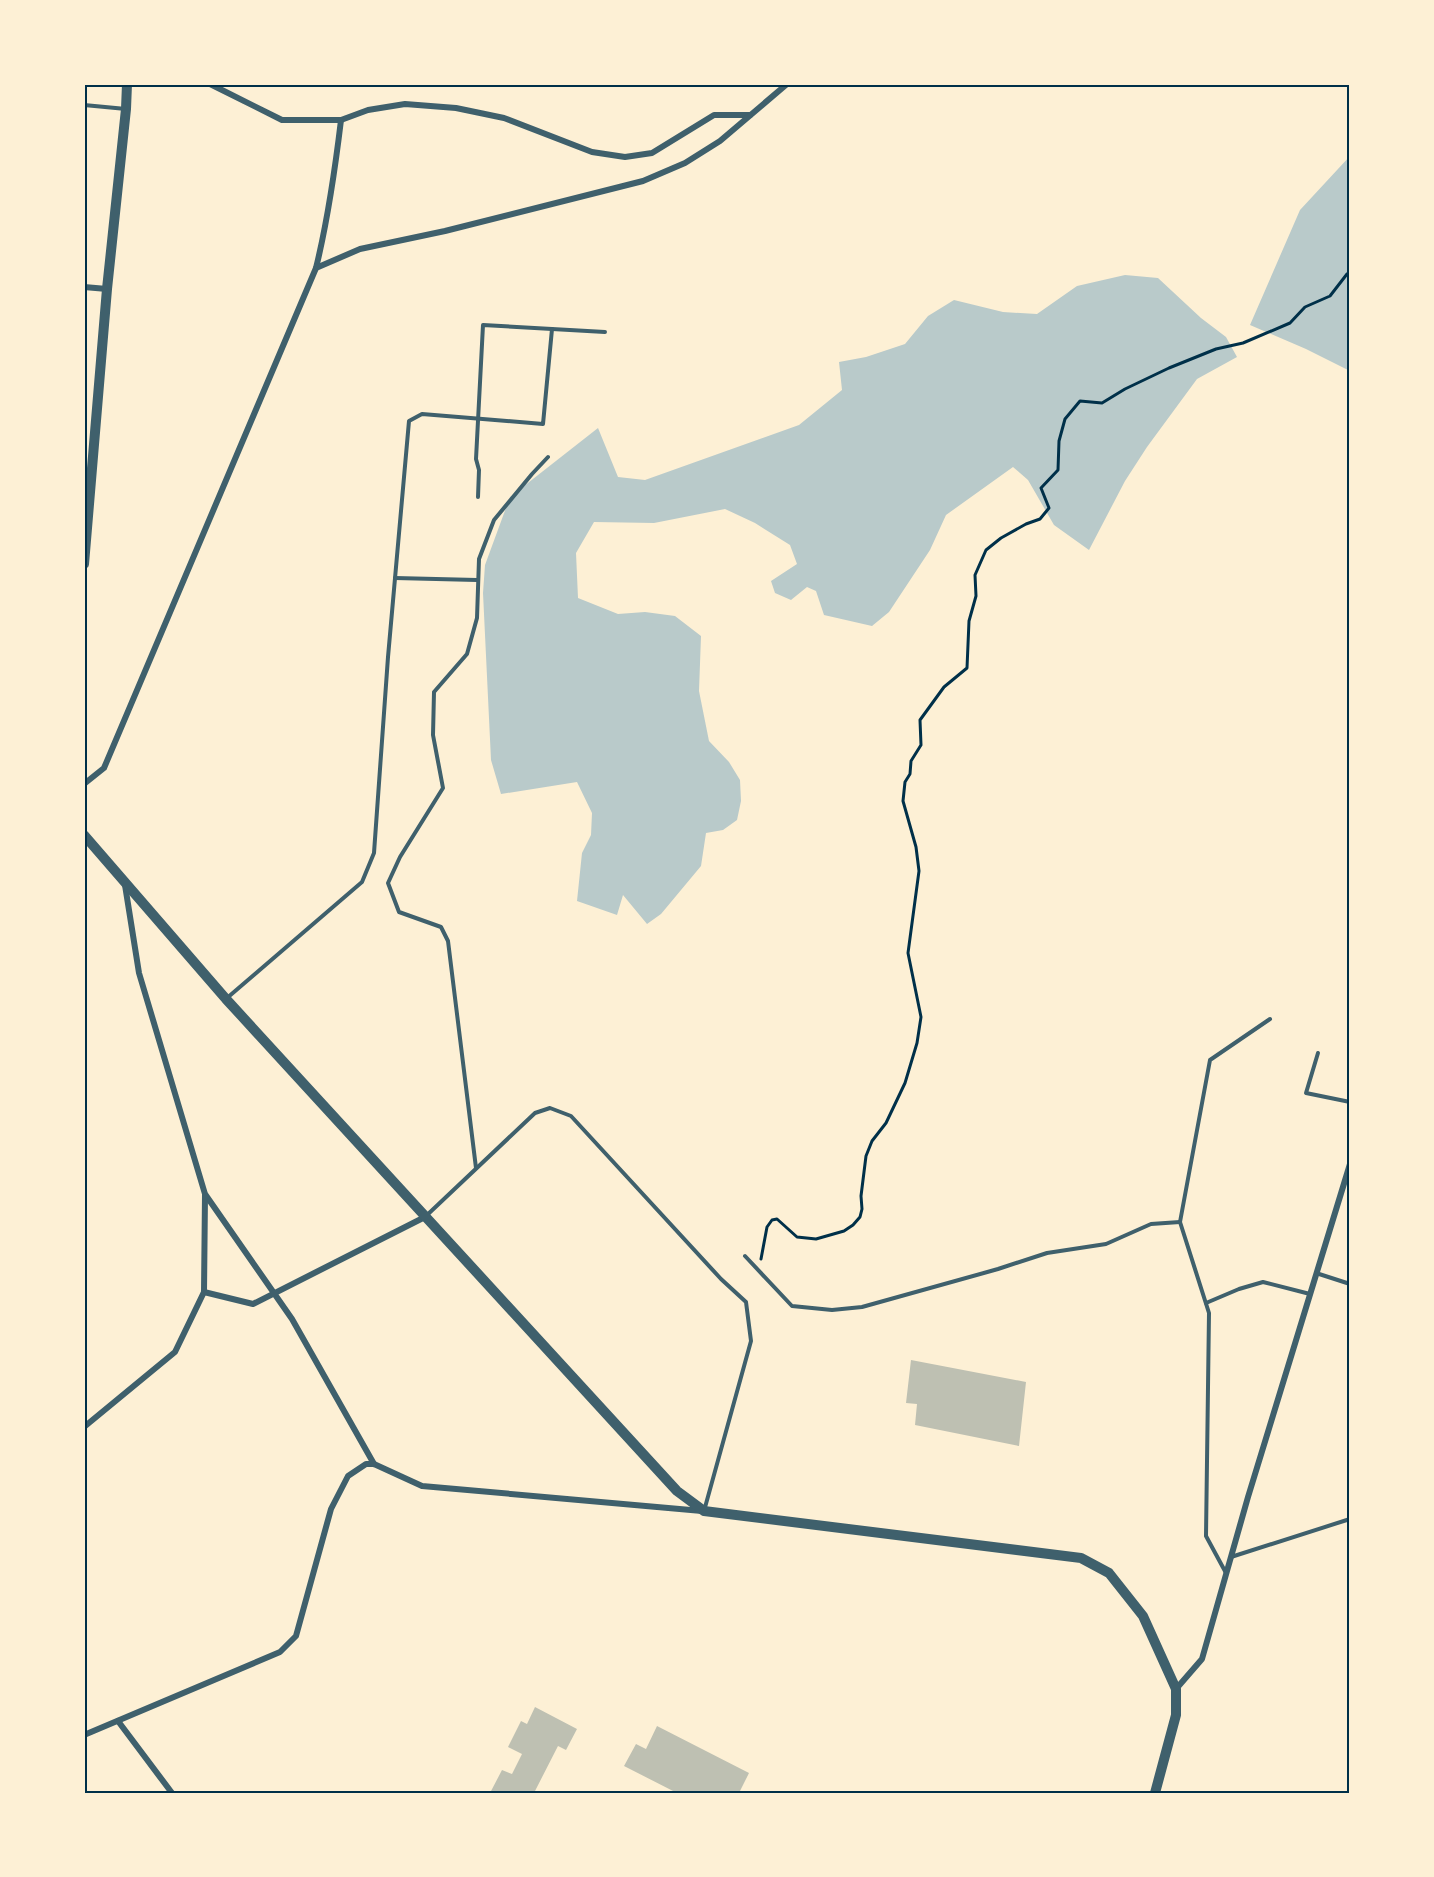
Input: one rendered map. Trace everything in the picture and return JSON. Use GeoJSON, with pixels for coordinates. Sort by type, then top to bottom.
{"type":"FeatureCollection","features":[{"type":"Feature","properties":{"kind":"street"},"geometry":{"type":"LineString","coordinates":[[84,564],[87,484],[127,84]]}},
{"type":"Feature","properties":{"kind":"street"},"geometry":{"type":"LineString","coordinates":[[210,84],[282,120],[341,120],[368,110],[405,104],[456,108],[504,118],[592,152],[625,157],[652,153],[714,115],[751,115]]}},
{"type":"Feature","properties":{"kind":"street"},"geometry":{"type":"LineString","coordinates":[[316,268],[360,249],[445,231],[643,180],[685,163],[720,141],[786,84]]}},
{"type":"Feature","properties":{"kind":"street"},"geometry":{"type":"LineString","coordinates":[[84,784],[104,768],[316,268],[326,229],[341,120]]}},
{"type":"Feature","properties":{"kind":"street"},"geometry":{"type":"LineString","coordinates":[[84,287],[107,289]]}},
{"type":"Feature","properties":{"kind":"street"},"geometry":{"type":"LineString","coordinates":[[84,835],[226,999],[676,1491],[704,1511]]}},
{"type":"Feature","properties":{"kind":"street"},"geometry":{"type":"LineString","coordinates":[[84,1427],[175,1352],[204,1292],[205,1194],[140,973],[124,881]]}},
{"type":"Feature","properties":{"kind":"street"},"geometry":{"type":"LineString","coordinates":[[1176,1689],[1202,1659],[1350,1164]]}},
{"type":"Feature","properties":{"kind":"street"},"geometry":{"type":"LineString","coordinates":[[205,1194],[292,1319],[374,1464]]}},
{"type":"Feature","properties":{"kind":"street"},"geometry":{"type":"LineString","coordinates":[[204,1292],[253,1304],[425,1217]]}},
{"type":"Feature","properties":{"kind":"street"},"geometry":{"type":"LineString","coordinates":[[84,1735],[280,1652],[296,1635],[331,1509],[348,1476],[366,1464],[374,1464],[422,1485],[704,1511],[1081,1558],[1109,1573],[1143,1616],[1176,1689],[1176,1715],[1155,1793]]}},
{"type":"Feature","properties":{"kind":"street"},"geometry":{"type":"LineString","coordinates":[[118,1721],[172,1793]]}},
{"type":"Feature","properties":{"kind":"lane"},"geometry":{"type":"LineString","coordinates":[[84,105],[126,109]]}},
{"type":"Feature","properties":{"kind":"lane"},"geometry":{"type":"LineString","coordinates":[[478,497],[479,470],[476,459],[483,325],[605,332]]}},
{"type":"Feature","properties":{"kind":"lane"},"geometry":{"type":"LineString","coordinates":[[226,999],[362,882],[374,853],[395,578],[410,421],[422,414],[543,424],[552,329]]}},
{"type":"Feature","properties":{"kind":"lane"},"geometry":{"type":"LineString","coordinates":[[476,1168],[448,941],[441,927],[399,912],[388,883],[400,857],[443,788],[433,735],[434,692],[467,654],[477,618],[479,559],[494,520],[548,458]]}},
{"type":"Feature","properties":{"kind":"lane"},"geometry":{"type":"LineString","coordinates":[[395,578],[477,580]]}},
{"type":"Feature","properties":{"kind":"lane"},"geometry":{"type":"LineString","coordinates":[[1226,1574],[1206,1536],[1209,1312],[1180,1222],[1210,1060],[1270,1019]]}},
{"type":"Feature","properties":{"kind":"lane"},"geometry":{"type":"LineString","coordinates":[[1318,1053],[1305,1093],[1350,1102]]}},
{"type":"Feature","properties":{"kind":"lane"},"geometry":{"type":"LineString","coordinates":[[425,1217],[535,1113],[550,1108],[571,1116],[721,1279],[746,1302],[751,1341],[704,1511]]}},
{"type":"Feature","properties":{"kind":"lane"},"geometry":{"type":"LineString","coordinates":[[745,1256],[792,1306],[832,1310],[862,1306],[998,1269],[1047,1253],[1106,1244],[1151,1224],[1180,1222]]}},
{"type":"Feature","properties":{"kind":"lane"},"geometry":{"type":"LineString","coordinates":[[1316,1274],[1350,1284]]}},
{"type":"Feature","properties":{"kind":"lane"},"geometry":{"type":"LineString","coordinates":[[1206,1303],[1263,1282],[1310,1294]]}},
{"type":"Feature","properties":{"kind":"lane"},"geometry":{"type":"LineString","coordinates":[[1231,1557],[1350,1519]]}},
{"type":"Feature","properties":{"kind":"path"},"geometry":{"type":"LineString","coordinates":[[759,1271],[767,1227],[772,1220],[777,1219],[797,1237],[816,1239],[844,1231],[860,1217],[866,1156],[872,1141],[886,1123],[905,1083],[917,1043],[921,1017],[908,953],[919,871],[916,847],[903,801],[905,782],[910,774],[911,761],[921,745],[920,720],[944,687],[967,668],[969,621],[976,596],[975,575],[986,550],[1001,538],[1040,519],[1048,508],[1041,488],[1058,470],[1059,441],[1065,419],[1080,401],[1102,404],[1125,389],[1169,368],[1216,349],[1243,343],[1290,323],[1305,307],[1330,296],[1350,273]]}},
{"type":"Feature","properties":{"kind":"shaded area"},"geometry":{"type":"Polygon","coordinates":[[[1350,156],[1350,371],[1250,325],[1300,210],[1350,156]]]}},
{"type":"Feature","properties":{"kind":"shaded area"},"geometry":{"type":"Polygon","coordinates":[[[1125,275],[1158,278],[1201,318],[1226,337],[1237,357],[1197,379],[1125,481],[1089,550],[1054,525],[1028,480],[1013,467],[946,515],[930,550],[889,612],[872,626],[824,615],[816,591],[807,587],[791,600],[775,593],[771,581],[797,564],[790,545],[755,523],[725,509],[654,523],[594,522],[576,553],[578,598],[618,614],[645,612],[675,616],[701,636],[699,691],[709,741],[729,762],[740,780],[741,801],[737,820],[723,830],[706,833],[701,866],[661,914],[647,924],[623,895],[617,915],[577,901],[582,853],[591,835],[592,813],[577,782],[501,794],[491,760],[483,593],[485,565],[510,497],[598,428],[618,477],[645,480],[799,425],[842,390],[839,362],[866,357],[905,344],[928,316],[954,300],[1003,312],[1037,314],[1077,286],[1125,275]]]}},
{"type":"Feature","properties":{"kind":"building"},"geometry":{"type":"Polygon","coordinates":[[[911,1360],[1026,1382],[1019,1446],[915,1425],[917,1404],[906,1403],[911,1360]]]}},
{"type":"Feature","properties":{"kind":"building"},"geometry":{"type":"Polygon","coordinates":[[[535,1707],[577,1729],[566,1750],[558,1746],[535,1791],[538,1793],[490,1793],[502,1770],[512,1774],[522,1754],[508,1747],[521,1721],[527,1724],[535,1707]]]}},
{"type":"Feature","properties":{"kind":"building"},"geometry":{"type":"Polygon","coordinates":[[[657,1726],[749,1773],[739,1793],[677,1793],[624,1766],[636,1744],[646,1749],[657,1726]]]}}]}
